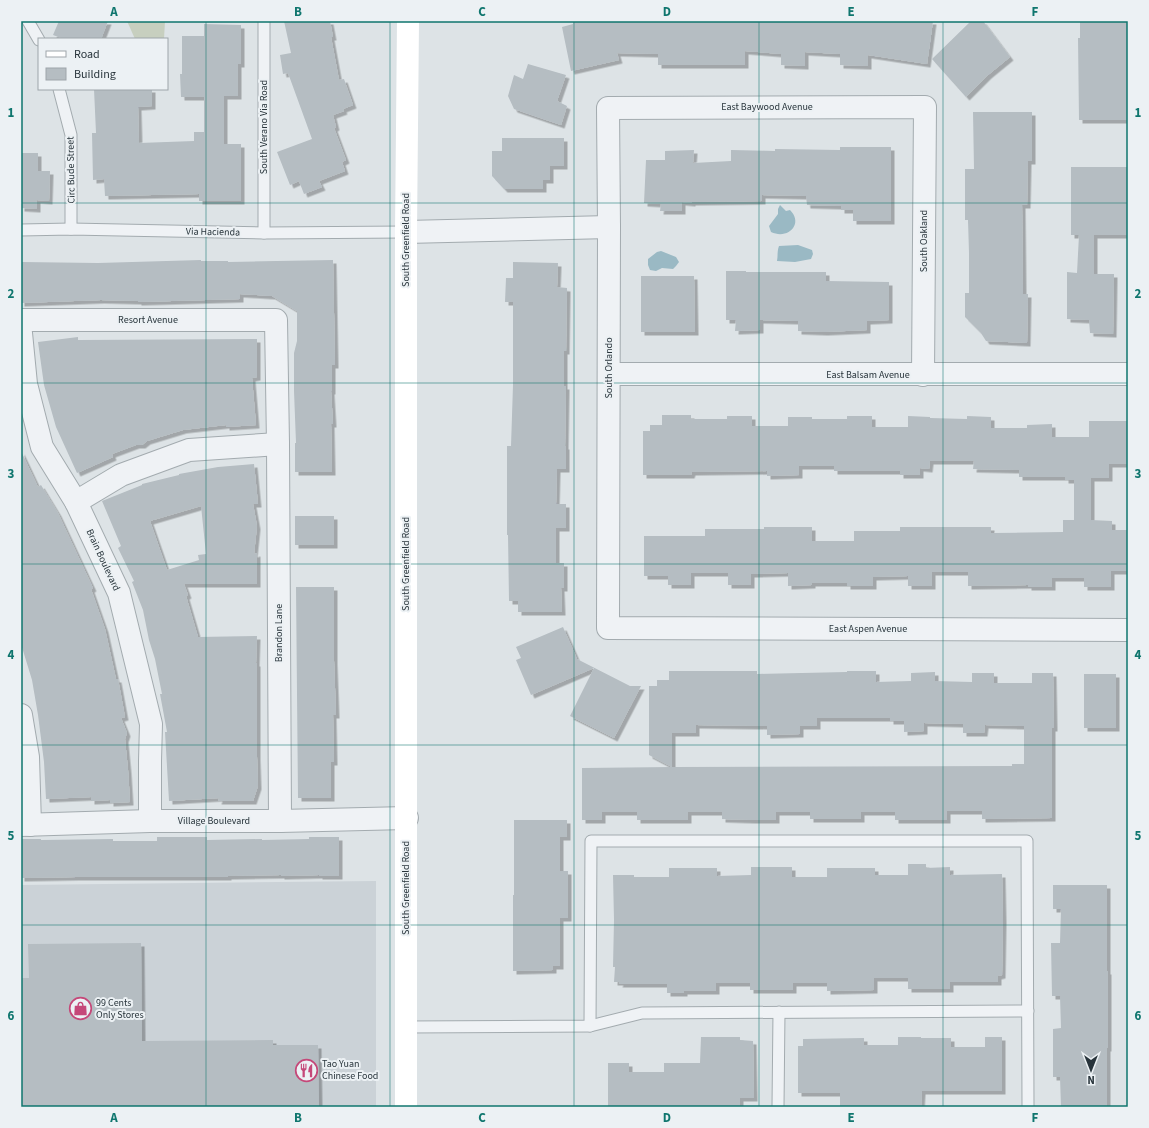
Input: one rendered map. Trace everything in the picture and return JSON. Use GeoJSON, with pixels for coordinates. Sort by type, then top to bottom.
{"type":"FeatureCollection","features":[{"type":"Feature","properties":{"kind":"main road","name":"South Greenfield Road"},"geometry":{"type":"LineString","coordinates":[[406,1107],[406,232],[408,21]]}},
{"type":"Feature","properties":{"kind":"street","name":"East Baywood Avenue"},"geometry":{"type":"LineString","coordinates":[[608,108],[925,107]]}},
{"type":"Feature","properties":{"kind":"street","name":"South Oakland"},"geometry":{"type":"LineString","coordinates":[[923,375],[925,107]]}},
{"type":"Feature","properties":{"kind":"street","name":"South Orlando"},"geometry":{"type":"LineString","coordinates":[[608,108],[608,628]]}},
{"type":"Feature","properties":{"kind":"street"},"geometry":{"type":"LineString","coordinates":[[406,232],[609,228]]}},
{"type":"Feature","properties":{"kind":"street","name":"Resort Avenue"},"geometry":{"type":"LineString","coordinates":[[21,320],[276,320]]}},
{"type":"Feature","properties":{"kind":"street","name":"Brandon Lane"},"geometry":{"type":"LineString","coordinates":[[276,320],[280,821]]}},
{"type":"Feature","properties":{"kind":"street","name":"Brain Boulevard"},"geometry":{"type":"LineString","coordinates":[[21,333],[26,384],[42,447],[76,502],[119,593],[151,724],[150,821]]}},
{"type":"Feature","properties":{"kind":"street","name":"East Balsam Avenue"},"geometry":{"type":"LineString","coordinates":[[609,374],[1128,374]]}},
{"type":"Feature","properties":{"kind":"street"},"geometry":{"type":"LineString","coordinates":[[76,502],[122,475],[188,450],[278,444]]}},
{"type":"Feature","properties":{"kind":"street","name":"East Aspen Avenue"},"geometry":{"type":"LineString","coordinates":[[608,628],[1128,630]]}},
{"type":"Feature","properties":{"kind":"street"},"geometry":{"type":"LineString","coordinates":[[21,715],[28,757],[25,825]]}},
{"type":"Feature","properties":{"kind":"street","name":"Village Boulevard"},"geometry":{"type":"LineString","coordinates":[[25,825],[150,821],[280,821],[407,818]]}},
{"type":"Feature","properties":{"kind":"lane"},"geometry":{"type":"LineString","coordinates":[[28,21],[38,38]]}},
{"type":"Feature","properties":{"kind":"lane","name":"South Verano Via Road"},"geometry":{"type":"LineString","coordinates":[[264,21],[264,233]]}},
{"type":"Feature","properties":{"kind":"lane","name":"Circ Bude Street"},"geometry":{"type":"LineString","coordinates":[[59,90],[71,135],[71,229]]}},
{"type":"Feature","properties":{"kind":"lane","name":"Via Hacienda"},"geometry":{"type":"LineString","coordinates":[[21,230],[71,229],[264,233],[406,232]]}},
{"type":"Feature","properties":{"kind":"lane"},"geometry":{"type":"LineString","coordinates":[[590,1026],[591,841],[1027,841],[1028,1107]]}},
{"type":"Feature","properties":{"kind":"lane"},"geometry":{"type":"LineString","coordinates":[[406,1027],[590,1026],[642,1014],[1028,1011]]}},
{"type":"Feature","properties":{"kind":"lane"},"geometry":{"type":"LineString","coordinates":[[778,1107],[779,1012]]}},
{"type":"Feature","properties":{"kind":"shaded area"},"geometry":{"type":"Polygon","coordinates":[[[376,881],[376,1107],[21,1107],[21,885],[376,881]]]}},
{"type":"Feature","properties":{"kind":"green space"},"geometry":{"type":"Polygon","coordinates":[[[127,21],[165,21],[164,38],[135,38],[127,21]]]}},
{"type":"Feature","properties":{"kind":"water"},"geometry":{"type":"Polygon","coordinates":[[[780,205],[786,211],[790,210],[794,215],[795,225],[788,232],[777,234],[771,232],[769,226],[778,214],[780,205]]]}},
{"type":"Feature","properties":{"kind":"water"},"geometry":{"type":"Polygon","coordinates":[[[798,245],[812,250],[813,254],[811,259],[795,262],[777,261],[779,246],[798,245]]]}},
{"type":"Feature","properties":{"kind":"water"},"geometry":{"type":"Polygon","coordinates":[[[661,251],[676,257],[679,262],[673,269],[662,268],[656,271],[650,270],[648,259],[657,252],[661,251]]]}},
{"type":"Feature","properties":{"kind":"building"},"geometry":{"type":"Polygon","coordinates":[[[59,21],[108,21],[101,38],[61,38],[53,35],[59,21]]]}},
{"type":"Feature","properties":{"kind":"building"},"geometry":{"type":"Polygon","coordinates":[[[284,21],[330,21],[333,37],[331,37],[339,80],[344,79],[353,105],[343,109],[344,111],[333,115],[336,127],[334,128],[346,160],[342,162],[345,171],[319,181],[322,187],[304,194],[299,181],[290,185],[277,152],[312,139],[288,73],[283,74],[280,55],[291,53],[284,21]]]}},
{"type":"Feature","properties":{"kind":"building"},"geometry":{"type":"Polygon","coordinates":[[[573,21],[933,21],[927,64],[868,55],[868,66],[840,65],[840,54],[805,52],[805,66],[781,65],[781,54],[745,51],[745,65],[658,65],[658,54],[617,53],[619,60],[571,71],[562,27],[573,24],[573,21]]]}},
{"type":"Feature","properties":{"kind":"building"},"geometry":{"type":"Polygon","coordinates":[[[971,21],[983,21],[1010,57],[988,75],[966,97],[932,59],[971,21]]]}},
{"type":"Feature","properties":{"kind":"building"},"geometry":{"type":"Polygon","coordinates":[[[1080,21],[1128,21],[1128,120],[1079,120],[1078,38],[1080,38],[1080,21]]]}},
{"type":"Feature","properties":{"kind":"building"},"geometry":{"type":"Polygon","coordinates":[[[204,24],[241,25],[241,64],[238,64],[238,96],[224,96],[224,144],[241,144],[241,201],[199,201],[199,194],[105,196],[104,179],[93,180],[92,133],[96,133],[94,90],[152,90],[152,106],[138,107],[139,143],[194,141],[194,132],[204,132],[204,97],[181,97],[180,74],[182,74],[182,36],[204,36],[204,24]]]}},
{"type":"Feature","properties":{"kind":"building"},"geometry":{"type":"Polygon","coordinates":[[[528,64],[566,75],[557,101],[567,106],[561,125],[514,109],[508,96],[514,75],[523,79],[528,64]]]}},
{"type":"Feature","properties":{"kind":"building"},"geometry":{"type":"Polygon","coordinates":[[[973,112],[1032,112],[1032,161],[1028,161],[1027,205],[1022,205],[1023,294],[1028,294],[1027,343],[986,341],[981,333],[965,317],[965,293],[969,293],[969,253],[968,220],[965,220],[965,169],[974,169],[973,112]]]}},
{"type":"Feature","properties":{"kind":"building"},"geometry":{"type":"Polygon","coordinates":[[[502,138],[564,138],[564,166],[550,166],[550,180],[543,180],[543,189],[504,189],[492,176],[492,151],[502,151],[502,138]]]}},
{"type":"Feature","properties":{"kind":"building"},"geometry":{"type":"Polygon","coordinates":[[[840,147],[891,147],[891,221],[853,221],[853,210],[841,210],[841,206],[807,205],[806,196],[762,195],[762,201],[682,202],[682,211],[660,211],[661,204],[644,203],[646,160],[665,160],[665,151],[694,150],[693,163],[731,161],[731,150],[840,150],[840,147]]]}},
{"type":"Feature","properties":{"kind":"building"},"geometry":{"type":"Polygon","coordinates":[[[21,153],[38,153],[38,171],[50,171],[49,201],[37,200],[37,209],[21,208],[21,153]]]}},
{"type":"Feature","properties":{"kind":"building"},"geometry":{"type":"Polygon","coordinates":[[[1071,167],[1128,167],[1128,235],[1094,235],[1094,274],[1114,274],[1113,334],[1090,333],[1089,320],[1067,319],[1067,272],[1077,273],[1079,235],[1071,235],[1071,167]]]}},
{"type":"Feature","properties":{"kind":"building"},"geometry":{"type":"Polygon","coordinates":[[[201,260],[228,262],[333,260],[335,365],[332,365],[331,391],[333,424],[331,424],[332,472],[295,472],[296,443],[294,353],[297,341],[297,311],[272,296],[240,294],[240,299],[138,302],[101,300],[21,303],[21,262],[98,263],[201,260]]]}},
{"type":"Feature","properties":{"kind":"building"},"geometry":{"type":"Polygon","coordinates":[[[513,262],[558,263],[557,287],[567,288],[566,351],[564,351],[564,386],[566,386],[566,469],[557,469],[556,504],[566,504],[566,528],[556,528],[556,563],[564,563],[564,588],[561,588],[562,612],[518,612],[518,601],[509,601],[507,446],[511,446],[513,302],[505,302],[506,278],[513,278],[513,262]]]}},
{"type":"Feature","properties":{"kind":"building"},"geometry":{"type":"Polygon","coordinates":[[[726,271],[826,272],[826,281],[889,282],[889,320],[867,321],[867,330],[824,332],[798,331],[798,321],[760,320],[760,330],[735,331],[736,320],[726,320],[726,271]]]}},
{"type":"Feature","properties":{"kind":"building"},"geometry":{"type":"Polygon","coordinates":[[[641,276],[694,276],[695,332],[641,332],[641,276]]]}},
{"type":"Feature","properties":{"kind":"building"},"geometry":{"type":"Polygon","coordinates":[[[78,337],[78,340],[257,339],[257,377],[252,378],[256,425],[226,427],[226,425],[183,430],[112,454],[113,457],[77,473],[56,427],[44,385],[38,342],[78,337]]]}},
{"type":"Feature","properties":{"kind":"building"},"geometry":{"type":"Polygon","coordinates":[[[662,415],[691,415],[691,419],[727,419],[727,416],[752,416],[752,426],[788,426],[788,417],[847,419],[847,416],[872,416],[872,427],[908,427],[908,416],[967,419],[967,416],[991,417],[991,428],[1027,428],[1027,425],[1052,424],[1052,437],[1089,437],[1089,421],[1128,421],[1128,464],[1109,464],[1109,478],[1091,478],[1091,520],[1112,521],[1112,530],[1128,530],[1128,571],[1111,571],[1111,587],[1084,587],[1084,578],[1052,578],[1052,587],[1028,587],[1028,585],[968,586],[968,572],[932,572],[932,586],[908,586],[908,576],[873,577],[873,586],[847,586],[847,583],[812,583],[812,585],[788,586],[788,573],[751,574],[751,585],[728,585],[728,573],[691,573],[691,585],[668,585],[668,576],[644,576],[644,536],[705,536],[705,529],[764,529],[764,527],[812,527],[812,541],[854,541],[854,531],[900,531],[900,527],[991,527],[991,533],[1063,532],[1063,520],[1074,520],[1074,480],[1065,480],[1065,477],[1019,477],[1019,470],[973,469],[974,461],[930,461],[929,469],[920,468],[920,475],[900,475],[900,471],[834,471],[834,466],[799,466],[799,475],[767,476],[767,471],[692,472],[691,475],[643,475],[643,431],[650,431],[650,425],[662,425],[662,415]]]}},
{"type":"Feature","properties":{"kind":"building"},"geometry":{"type":"Polygon","coordinates":[[[21,451],[38,487],[41,485],[58,513],[93,588],[91,589],[105,629],[116,679],[118,679],[125,717],[121,718],[127,733],[125,739],[130,802],[110,803],[110,800],[91,801],[91,797],[46,799],[44,762],[38,715],[32,680],[21,644],[21,451]]]}},
{"type":"Feature","properties":{"kind":"building"},"geometry":{"type":"Polygon","coordinates":[[[254,464],[258,504],[253,504],[257,526],[254,554],[257,553],[257,584],[184,584],[198,637],[257,636],[258,786],[253,801],[218,801],[219,798],[169,801],[165,732],[167,732],[160,694],[162,694],[155,659],[149,640],[143,610],[132,582],[134,581],[118,548],[121,546],[102,501],[142,484],[179,474],[218,467],[254,464]],[[201,506],[150,521],[167,570],[199,560],[198,555],[206,554],[201,506]]]}},
{"type":"Feature","properties":{"kind":"building"},"geometry":{"type":"Polygon","coordinates":[[[295,516],[334,516],[334,545],[295,545],[295,516]]]}},
{"type":"Feature","properties":{"kind":"building"},"geometry":{"type":"Polygon","coordinates":[[[296,587],[334,587],[336,715],[333,715],[334,762],[331,762],[331,798],[298,798],[296,587]]]}},
{"type":"Feature","properties":{"kind":"building"},"geometry":{"type":"Polygon","coordinates":[[[563,627],[577,659],[630,686],[641,686],[614,738],[570,716],[594,668],[531,695],[516,660],[521,658],[516,647],[563,627]]]}},
{"type":"Feature","properties":{"kind":"building"},"geometry":{"type":"Polygon","coordinates":[[[669,671],[757,671],[757,674],[876,671],[876,682],[911,681],[911,673],[935,672],[935,681],[972,682],[972,673],[994,673],[994,683],[1032,683],[1032,673],[1053,673],[1054,728],[1052,728],[1052,818],[982,819],[982,811],[947,811],[947,820],[895,820],[895,812],[861,812],[861,819],[810,819],[810,812],[776,812],[776,820],[752,820],[722,819],[722,812],[688,812],[688,820],[637,820],[637,812],[602,812],[602,820],[582,820],[582,768],[672,767],[649,755],[649,686],[657,686],[657,680],[669,680],[669,671]],[[817,718],[817,726],[800,726],[800,734],[767,735],[767,726],[696,725],[696,733],[672,733],[672,767],[1012,766],[1012,764],[1024,764],[1024,726],[985,725],[984,733],[963,733],[963,724],[924,723],[924,731],[904,732],[904,721],[890,721],[890,718],[817,718]]]}},
{"type":"Feature","properties":{"kind":"building"},"geometry":{"type":"Polygon","coordinates":[[[1084,674],[1116,674],[1116,728],[1084,728],[1084,674]]]}},
{"type":"Feature","properties":{"kind":"building"},"geometry":{"type":"Polygon","coordinates":[[[514,820],[567,820],[567,837],[560,837],[560,871],[568,871],[568,918],[560,918],[560,966],[553,966],[553,970],[513,971],[514,820]]]}},
{"type":"Feature","properties":{"kind":"building"},"geometry":{"type":"Polygon","coordinates":[[[157,837],[207,837],[207,840],[262,840],[339,837],[339,876],[281,875],[228,877],[21,878],[21,839],[113,839],[113,841],[157,841],[157,837]]]}},
{"type":"Feature","properties":{"kind":"building"},"geometry":{"type":"Polygon","coordinates":[[[908,864],[926,864],[926,868],[950,867],[950,875],[1002,874],[1002,975],[998,976],[998,982],[950,982],[950,989],[908,989],[908,978],[874,978],[874,990],[827,991],[827,983],[793,983],[793,990],[750,990],[750,983],[716,983],[716,991],[684,991],[684,993],[667,993],[667,984],[619,984],[620,982],[614,982],[613,875],[634,875],[634,877],[669,877],[669,868],[717,868],[717,876],[751,875],[751,867],[792,867],[792,877],[827,877],[827,868],[875,868],[875,875],[908,875],[908,864]]]}},
{"type":"Feature","properties":{"kind":"building"},"geometry":{"type":"Polygon","coordinates":[[[1053,885],[1107,885],[1107,1107],[1061,1107],[1060,1077],[1053,1077],[1053,1029],[1061,1028],[1060,996],[1052,996],[1051,943],[1060,943],[1061,909],[1053,909],[1053,885]]]}},
{"type":"Feature","properties":{"kind":"building","name":"99 Cents Only Stores"},"geometry":{"type":"Polygon","coordinates":[[[141,943],[142,1041],[273,1040],[273,1045],[318,1045],[319,1107],[21,1107],[21,978],[29,978],[28,944],[141,943]]]}},
{"type":"Feature","properties":{"kind":"building"},"geometry":{"type":"Polygon","coordinates":[[[701,1037],[740,1037],[740,1040],[753,1041],[754,1098],[740,1098],[740,1107],[608,1107],[608,1063],[629,1063],[629,1072],[664,1072],[664,1063],[700,1063],[701,1037]]]}},
{"type":"Feature","properties":{"kind":"building"},"geometry":{"type":"Polygon","coordinates":[[[898,1037],[951,1038],[951,1047],[985,1047],[985,1037],[1002,1037],[1002,1091],[922,1091],[921,1107],[840,1107],[840,1093],[798,1093],[798,1046],[803,1046],[803,1039],[864,1038],[864,1045],[898,1045],[898,1037]]]}},
{"type":"Feature","properties":{"kind":"place","name":"99 Cents Only Stores"},"geometry":{"type":"Point","coordinates":[81,1009]}},
{"type":"Feature","properties":{"kind":"place","name":"Tao Yuan Chinese Food"},"geometry":{"type":"Point","coordinates":[307,1070]}}]}
